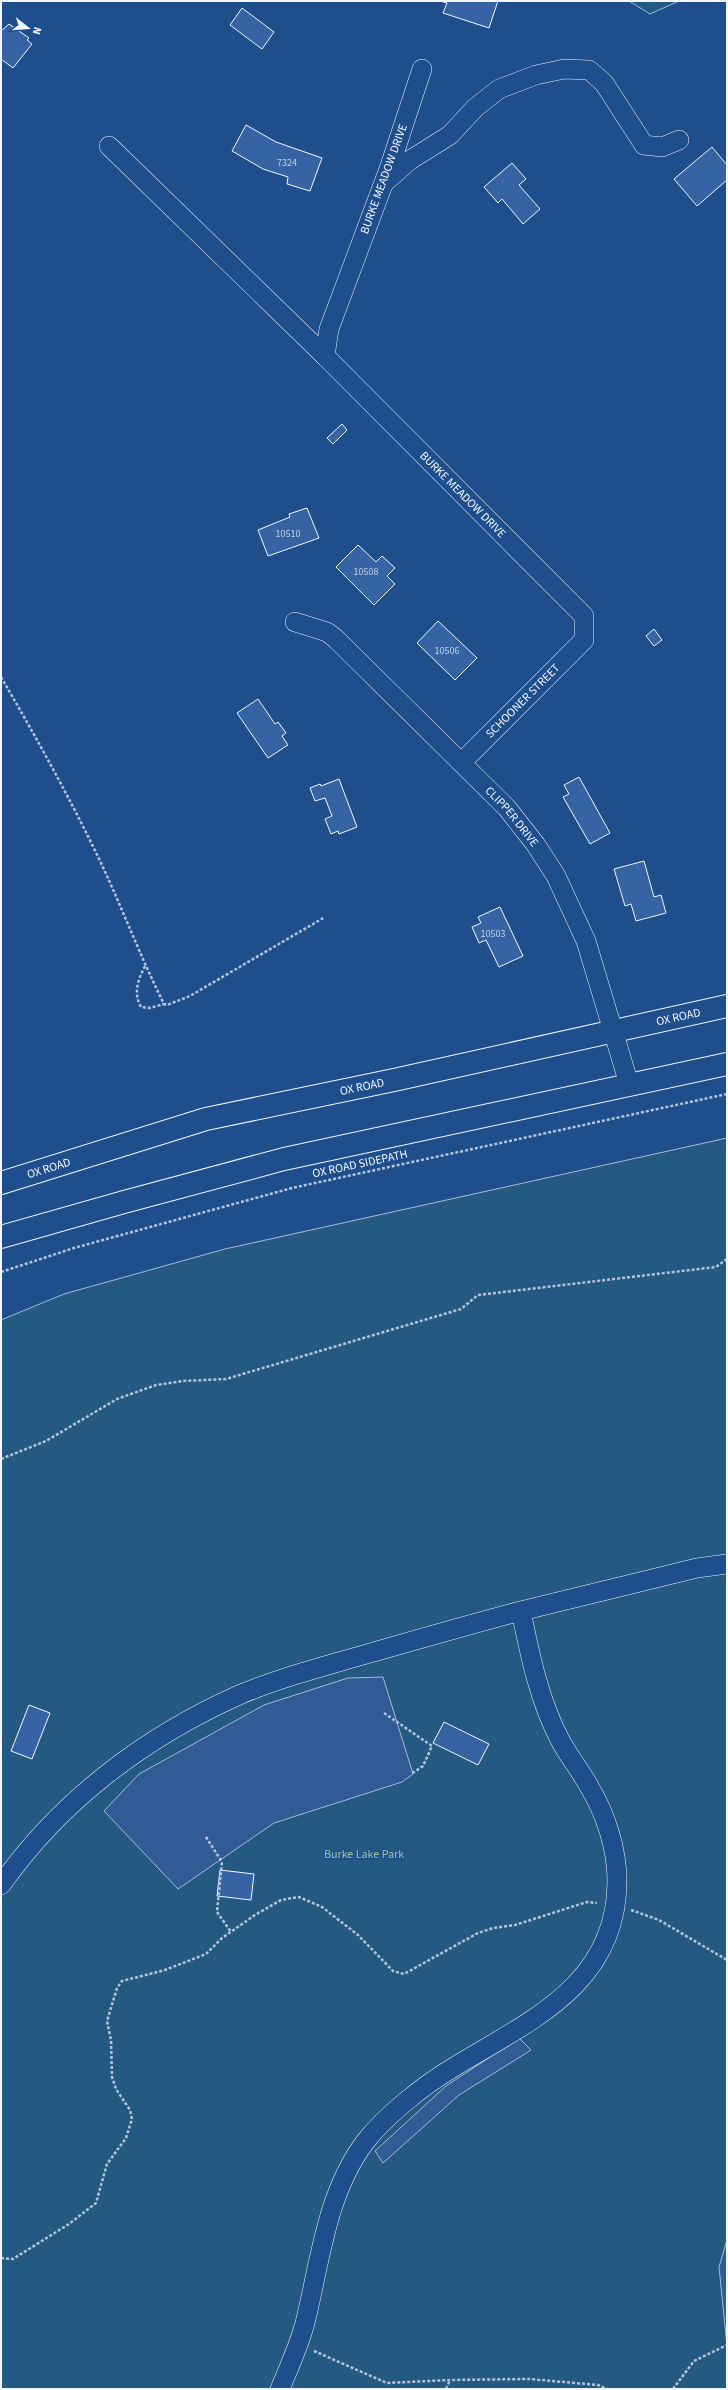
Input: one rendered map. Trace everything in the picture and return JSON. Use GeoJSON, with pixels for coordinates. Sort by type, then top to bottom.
{"type":"FeatureCollection","features":[{"type":"Feature","properties":{"kind":"highway","name":"OX ROAD"},"geometry":{"type":"LineString","coordinates":[[1,1183],[206,1119],[394,1080],[612,1030],[727,1006]]}},
{"type":"Feature","properties":{"kind":"highway"},"geometry":{"type":"LineString","coordinates":[[1,1238],[109,1206],[284,1159],[727,1064]]}},
{"type":"Feature","properties":{"kind":"street"},"geometry":{"type":"LineString","coordinates":[[384,183],[410,160],[450,135],[475,108],[499,89],[536,75],[564,68],[589,70],[604,83],[644,145],[662,146],[679,140]]}},
{"type":"Feature","properties":{"kind":"street","name":"BURKE MEADOW DRIVE"},"geometry":{"type":"LineString","coordinates":[[325,356],[329,329],[384,183],[422,69]]}},
{"type":"Feature","properties":{"kind":"street","name":"BURKE MEADOW DRIVE"},"geometry":{"type":"LineString","coordinates":[[109,146],[325,356],[584,616],[584,640]]}},
{"type":"Feature","properties":{"kind":"street","name":"CLIPPER DRIVE"},"geometry":{"type":"LineString","coordinates":[[294,622],[327,632],[336,639],[507,808],[556,876],[586,941],[629,1084]]}},
{"type":"Feature","properties":{"kind":"street","name":"SCHOONER STREET"},"geometry":{"type":"LineString","coordinates":[[462,762],[584,640]]}},
{"type":"Feature","properties":{"kind":"street"},"geometry":{"type":"LineString","coordinates":[[1,1885],[30,1846],[76,1798],[128,1757],[188,1720],[240,1695],[298,1673],[521,1611],[697,1568],[727,1564]]}},
{"type":"Feature","properties":{"kind":"street"},"geometry":{"type":"LineString","coordinates":[[280,2389],[299,2344],[334,2203],[347,2172],[366,2141],[396,2111],[436,2080],[553,2007],[575,1986],[593,1962],[612,1921],[617,1881],[614,1848],[607,1822],[590,1786],[561,1741],[545,1708],[528,1645],[521,1611]]}},
{"type":"Feature","properties":{"kind":"path"},"geometry":{"type":"LineString","coordinates":[[1,676],[38,740],[101,863],[145,966],[164,1004]]}},
{"type":"Feature","properties":{"kind":"path"},"geometry":{"type":"LineString","coordinates":[[145,966],[138,979],[136,998],[141,1007],[150,1008],[164,1004],[167,1005],[190,996],[325,917]]}},
{"type":"Feature","properties":{"kind":"path","name":"OX ROAD SIDEPATH"},"geometry":{"type":"LineString","coordinates":[[1,1272],[74,1248],[292,1188],[727,1094]]}},
{"type":"Feature","properties":{"kind":"path"},"geometry":{"type":"LineString","coordinates":[[1,1459],[46,1441],[117,1399],[156,1385],[182,1381],[226,1379],[461,1309],[478,1296],[716,1267],[727,1259]]}},
{"type":"Feature","properties":{"kind":"path"},"geometry":{"type":"LineString","coordinates":[[384,1713],[432,1746],[423,1766],[411,1774]]}},
{"type":"Feature","properties":{"kind":"path"},"geometry":{"type":"LineString","coordinates":[[206,1837],[222,1862],[217,1912],[231,1932]]}},
{"type":"Feature","properties":{"kind":"path"},"geometry":{"type":"LineString","coordinates":[[1,2258],[13,2259],[75,2220],[96,2203],[107,2164],[126,2138],[132,2119],[130,2110],[116,2089],[112,2077],[111,2040],[107,2021],[117,1988],[122,1981],[165,1970],[206,1954],[231,1932],[281,1900],[298,1897],[312,1901],[332,1913],[363,1939],[384,1963],[398,1974],[404,1974],[478,1934],[493,1928],[515,1925],[587,1902],[600,1903]]}},
{"type":"Feature","properties":{"kind":"path"},"geometry":{"type":"LineString","coordinates":[[627,1909],[659,1920],[727,1960]]}},
{"type":"Feature","properties":{"kind":"path"},"geometry":{"type":"LineString","coordinates":[[299,2344],[387,2384],[450,2380],[530,2379],[598,2385],[607,2389]]}},
{"type":"Feature","properties":{"kind":"path"},"geometry":{"type":"LineString","coordinates":[[673,2389],[694,2361],[727,2345]]}},
{"type":"Feature","properties":{"kind":"path"},"geometry":{"type":"LineString","coordinates":[[446,2389],[450,2380]]}},
{"type":"Feature","properties":{"kind":"green space"},"geometry":{"type":"Polygon","coordinates":[[[629,1],[679,1],[650,14],[629,1]]]}},
{"type":"Feature","properties":{"kind":"green space","name":"Burke Lake Park"},"geometry":{"type":"Polygon","coordinates":[[[727,1138],[727,2389],[1,2389],[1,1320],[64,1294],[225,1249],[727,1138]]]}},
{"type":"Feature","properties":{"kind":"shaded area"},"geometry":{"type":"Polygon","coordinates":[[[383,1677],[413,1774],[402,1782],[274,1823],[178,1889],[104,1811],[139,1774],[264,1705],[348,1678],[383,1677]]]}},
{"type":"Feature","properties":{"kind":"shaded area"},"geometry":{"type":"Polygon","coordinates":[[[519,2038],[531,2050],[459,2095],[383,2163],[375,2151],[446,2086],[519,2038]]]}},
{"type":"Feature","properties":{"kind":"shaded area"},"geometry":{"type":"Polygon","coordinates":[[[727,2240],[727,2346],[719,2267],[727,2240]]]}},
{"type":"Feature","properties":{"kind":"building"},"geometry":{"type":"Polygon","coordinates":[[[440,1],[498,1],[489,28],[443,13],[447,3],[440,1]]]}},
{"type":"Feature","properties":{"kind":"building"},"geometry":{"type":"Polygon","coordinates":[[[242,8],[274,32],[262,49],[230,25],[242,8]]]}},
{"type":"Feature","properties":{"kind":"building"},"geometry":{"type":"Polygon","coordinates":[[[9,24],[29,38],[27,40],[32,44],[13,68],[1,59],[1,31],[9,24]]]}},
{"type":"Feature","properties":{"kind":"building"},"geometry":{"type":"Polygon","coordinates":[[[246,125],[276,142],[322,158],[310,191],[287,184],[288,177],[263,169],[232,151],[246,125]]]}},
{"type":"Feature","properties":{"kind":"building"},"geometry":{"type":"Polygon","coordinates":[[[712,147],[727,165],[727,180],[697,206],[674,179],[712,147]]]}},
{"type":"Feature","properties":{"kind":"building"},"geometry":{"type":"Polygon","coordinates":[[[512,163],[526,179],[519,185],[540,209],[523,224],[502,199],[498,203],[484,187],[512,163]]]}},
{"type":"Feature","properties":{"kind":"building"},"geometry":{"type":"Polygon","coordinates":[[[342,424],[347,430],[333,444],[327,438],[342,424]]]}},
{"type":"Feature","properties":{"kind":"building"},"geometry":{"type":"Polygon","coordinates":[[[307,508],[319,538],[268,556],[258,530],[290,517],[289,514],[307,508]]]}},
{"type":"Feature","properties":{"kind":"building"},"geometry":{"type":"Polygon","coordinates":[[[358,545],[376,562],[382,556],[395,568],[387,576],[395,584],[374,605],[336,567],[358,545]]]}},
{"type":"Feature","properties":{"kind":"building"},"geometry":{"type":"Polygon","coordinates":[[[438,621],[477,658],[455,680],[417,643],[438,621]]]}},
{"type":"Feature","properties":{"kind":"building"},"geometry":{"type":"Polygon","coordinates":[[[654,629],[662,640],[654,646],[646,636],[654,629]]]}},
{"type":"Feature","properties":{"kind":"building"},"geometry":{"type":"Polygon","coordinates":[[[258,699],[275,724],[278,722],[286,733],[282,736],[288,745],[268,758],[237,713],[258,699]]]}},
{"type":"Feature","properties":{"kind":"building"},"geometry":{"type":"Polygon","coordinates":[[[579,777],[610,833],[590,844],[563,797],[569,794],[564,785],[579,777]]]}},
{"type":"Feature","properties":{"kind":"building"},"geometry":{"type":"Polygon","coordinates":[[[339,779],[357,827],[339,834],[338,831],[331,834],[325,819],[332,816],[325,798],[315,801],[310,788],[320,784],[321,786],[339,779]]]}},
{"type":"Feature","properties":{"kind":"building"},"geometry":{"type":"Polygon","coordinates":[[[644,861],[654,897],[661,895],[666,913],[636,921],[631,904],[625,906],[614,869],[644,861]]]}},
{"type":"Feature","properties":{"kind":"building"},"geometry":{"type":"Polygon","coordinates":[[[500,907],[523,956],[499,967],[486,940],[479,943],[472,927],[481,923],[478,917],[500,907]]]}},
{"type":"Feature","properties":{"kind":"building"},"geometry":{"type":"Polygon","coordinates":[[[29,1705],[50,1713],[32,1759],[11,1751],[29,1705]]]}},
{"type":"Feature","properties":{"kind":"building"},"geometry":{"type":"Polygon","coordinates":[[[444,1722],[489,1744],[478,1765],[433,1743],[444,1722]]]}},
{"type":"Feature","properties":{"kind":"building"},"geometry":{"type":"Polygon","coordinates":[[[220,1870],[254,1874],[251,1900],[217,1896],[220,1870]]]}}]}
